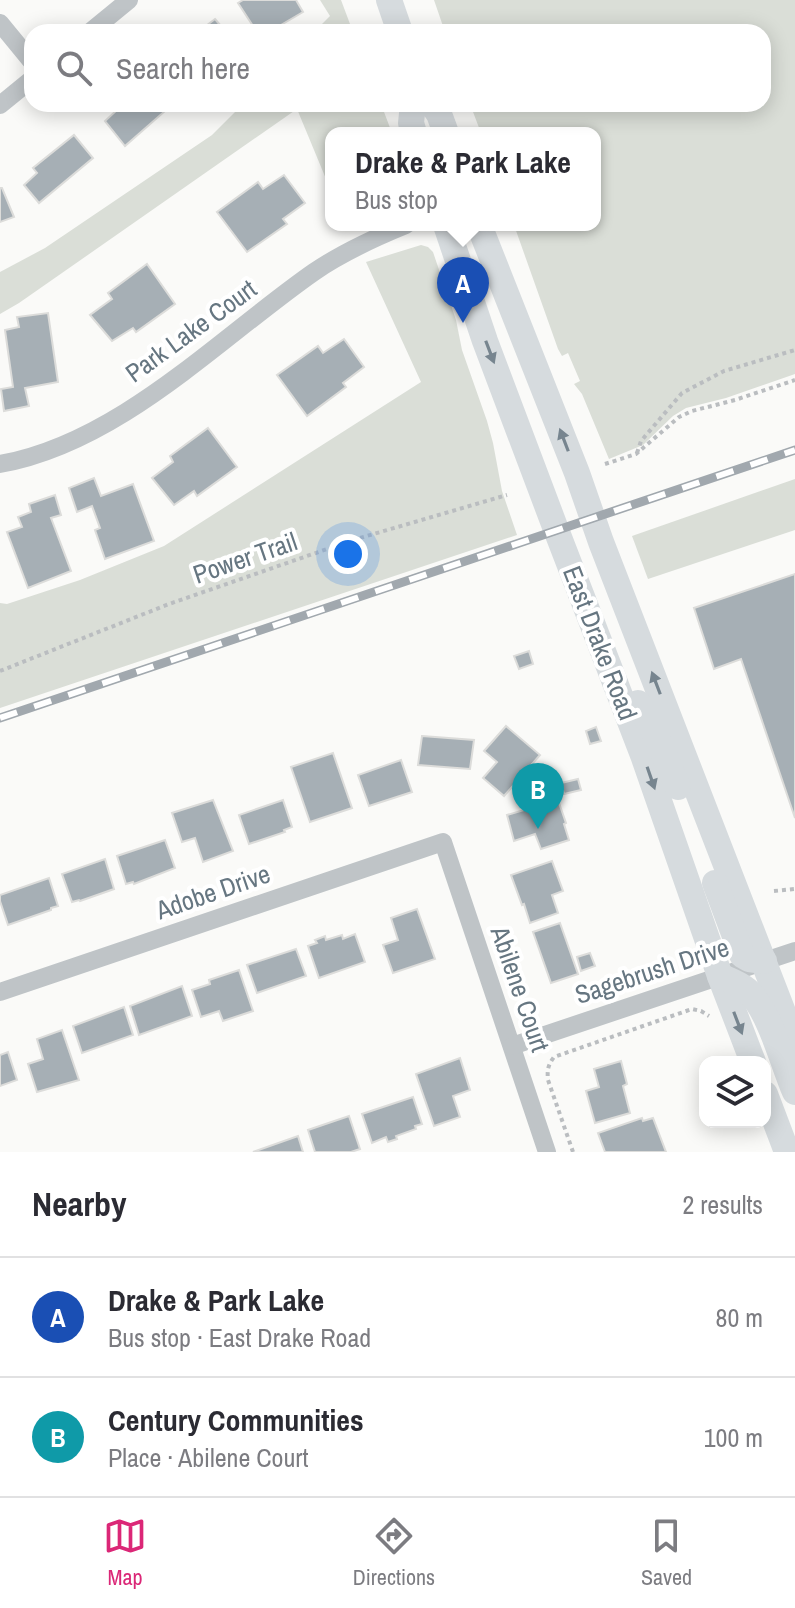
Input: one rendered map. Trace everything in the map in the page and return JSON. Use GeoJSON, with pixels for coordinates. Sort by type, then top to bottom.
{"type":"FeatureCollection","features":[{"type":"Feature","properties":{"kind":"main road"},"geometry":{"type":"LineString","coordinates":[[389,0],[397,24]]}},
{"type":"Feature","properties":{"kind":"main road","name":"East Drake Road"},"geometry":{"type":"LineString","coordinates":[[448,231],[485,341],[643,755],[751,1056]]}},
{"type":"Feature","properties":{"kind":"main road"},"geometry":{"type":"LineString","coordinates":[[463,231],[495,317],[506,330],[524,339]]}},
{"type":"Feature","properties":{"kind":"main road","name":"East Drake Road"},"geometry":{"type":"LineString","coordinates":[[481,231],[795,1043]]}},
{"type":"Feature","properties":{"kind":"main road"},"geometry":{"type":"LineString","coordinates":[[609,666],[628,686],[656,736],[690,815],[742,955],[764,961]]}},
{"type":"Feature","properties":{"kind":"main road"},"geometry":{"type":"LineString","coordinates":[[720,976],[740,985],[752,995],[765,1015],[795,1092]]}},
{"type":"Feature","properties":{"kind":"main road"},"geometry":{"type":"LineString","coordinates":[[771,1110],[787,1152]]}},
{"type":"Feature","properties":{"kind":"street"},"geometry":{"type":"LineString","coordinates":[[100,24],[129,0]]}},
{"type":"Feature","properties":{"kind":"street"},"geometry":{"type":"LineString","coordinates":[[0,23],[24,52]]}},
{"type":"Feature","properties":{"kind":"street"},"geometry":{"type":"LineString","coordinates":[[0,105],[24,86]]}},
{"type":"Feature","properties":{"kind":"street","name":"Park Lake Court"},"geometry":{"type":"LineString","coordinates":[[0,464],[52,449],[105,425],[169,382],[314,272],[393,231]]}},
{"type":"Feature","properties":{"kind":"street","name":"Adobe Drive"},"geometry":{"type":"LineString","coordinates":[[0,992],[443,842]]}},
{"type":"Feature","properties":{"kind":"street","name":"Abilene Court"},"geometry":{"type":"LineString","coordinates":[[443,842],[546,1152]]}},
{"type":"Feature","properties":{"kind":"street","name":"Sagebrush Drive"},"geometry":{"type":"LineString","coordinates":[[512,1046],[795,951]]}},
{"type":"Feature","properties":{"kind":"path"},"geometry":{"type":"LineString","coordinates":[[636,454],[641,441],[682,393],[724,371],[795,350]]}},
{"type":"Feature","properties":{"kind":"path"},"geometry":{"type":"LineString","coordinates":[[605,464],[636,454],[679,417],[692,411],[795,380]]}},
{"type":"Feature","properties":{"kind":"path","name":"Power Trail"},"geometry":{"type":"LineString","coordinates":[[0,671],[183,599],[353,540],[507,495]]}},
{"type":"Feature","properties":{"kind":"path"},"geometry":{"type":"LineString","coordinates":[[774,891],[795,889]]}},
{"type":"Feature","properties":{"kind":"path"},"geometry":{"type":"LineString","coordinates":[[573,1152],[548,1080],[549,1064],[554,1057],[692,1009],[710,1016],[715,1025]]}},
{"type":"Feature","properties":{"kind":"shaded area"},"geometry":{"type":"Polygon","coordinates":[[[320,0],[341,0],[350,24],[322,24],[330,16],[320,0]]]}},
{"type":"Feature","properties":{"kind":"shaded area"},"geometry":{"type":"Polygon","coordinates":[[[434,0],[795,0],[795,374],[686,408],[673,416],[643,445],[609,459],[582,394],[574,384],[580,381],[568,353],[562,356],[558,349],[516,231],[601,231],[601,127],[479,127],[473,112],[771,112],[771,24],[442,24],[434,0]]]}},
{"type":"Feature","properties":{"kind":"shaded area"},"geometry":{"type":"Polygon","coordinates":[[[235,112],[293,112],[0,314],[0,272],[45,248],[212,135],[235,112]]]}},
{"type":"Feature","properties":{"kind":"shaded area"},"geometry":{"type":"Polygon","coordinates":[[[298,112],[384,112],[390,127],[325,127],[325,177],[298,112]]]}},
{"type":"Feature","properties":{"kind":"shaded area"},"geometry":{"type":"Polygon","coordinates":[[[421,245],[433,252],[456,320],[462,350],[493,443],[502,491],[517,535],[0,708],[0,603],[7,604],[80,580],[164,546],[421,382],[366,262],[421,245]]]}},
{"type":"Feature","properties":{"kind":"shaded area"},"geometry":{"type":"Polygon","coordinates":[[[795,479],[795,530],[648,579],[632,536],[795,479]]]}},
{"type":"Feature","properties":{"kind":"building"},"geometry":{"type":"Polygon","coordinates":[[[243,0],[296,0],[303,12],[283,24],[252,24],[238,3],[243,0]]]}},
{"type":"Feature","properties":{"kind":"building"},"geometry":{"type":"Polygon","coordinates":[[[115,112],[164,112],[125,146],[105,121],[115,112]]]}},
{"type":"Feature","properties":{"kind":"building"},"geometry":{"type":"Polygon","coordinates":[[[74,135],[93,158],[39,203],[24,185],[37,173],[33,168],[74,135]]]}},
{"type":"Feature","properties":{"kind":"building"},"geometry":{"type":"Polygon","coordinates":[[[284,175],[305,203],[283,219],[287,224],[247,252],[217,212],[258,182],[263,189],[284,175]]]}},
{"type":"Feature","properties":{"kind":"building"},"geometry":{"type":"Polygon","coordinates":[[[0,188],[14,217],[0,222],[0,188]]]}},
{"type":"Feature","properties":{"kind":"building"},"geometry":{"type":"Polygon","coordinates":[[[147,264],[175,304],[136,332],[133,328],[112,341],[90,315],[112,299],[108,293],[147,264]]]}},
{"type":"Feature","properties":{"kind":"building"},"geometry":{"type":"Polygon","coordinates":[[[48,313],[58,382],[25,388],[29,406],[4,411],[1,389],[13,387],[5,330],[19,327],[17,317],[48,313]]]}},
{"type":"Feature","properties":{"kind":"building"},"geometry":{"type":"Polygon","coordinates":[[[344,339],[364,367],[343,383],[346,387],[307,416],[277,375],[318,346],[323,353],[344,339]]]}},
{"type":"Feature","properties":{"kind":"building"},"geometry":{"type":"Polygon","coordinates":[[[208,428],[237,467],[197,496],[194,491],[174,505],[152,478],[173,462],[170,456],[208,428]]]}},
{"type":"Feature","properties":{"kind":"building"},"geometry":{"type":"Polygon","coordinates":[[[94,478],[101,496],[133,484],[154,541],[105,559],[95,530],[100,528],[92,506],[77,512],[69,488],[94,478]]]}},
{"type":"Feature","properties":{"kind":"building"},"geometry":{"type":"Polygon","coordinates":[[[55,495],[61,515],[51,518],[71,571],[28,588],[7,532],[22,527],[18,517],[31,512],[29,504],[55,495]]]}},
{"type":"Feature","properties":{"kind":"building"},"geometry":{"type":"Polygon","coordinates":[[[795,574],[795,818],[741,659],[714,669],[694,608],[795,574]]]}},
{"type":"Feature","properties":{"kind":"building"},"geometry":{"type":"Polygon","coordinates":[[[529,651],[533,664],[519,669],[514,656],[529,651]]]}},
{"type":"Feature","properties":{"kind":"building"},"geometry":{"type":"Polygon","coordinates":[[[506,726],[540,755],[504,796],[483,778],[497,762],[484,751],[506,726]]]}},
{"type":"Feature","properties":{"kind":"building"},"geometry":{"type":"Polygon","coordinates":[[[596,727],[601,741],[590,744],[586,731],[596,727]]]}},
{"type":"Feature","properties":{"kind":"building"},"geometry":{"type":"Polygon","coordinates":[[[422,736],[474,740],[470,769],[418,765],[422,736]]]}},
{"type":"Feature","properties":{"kind":"building"},"geometry":{"type":"Polygon","coordinates":[[[333,753],[352,808],[310,822],[291,767],[333,753]]]}},
{"type":"Feature","properties":{"kind":"building"},"geometry":{"type":"Polygon","coordinates":[[[401,760],[412,792],[369,806],[358,775],[401,760]]]}},
{"type":"Feature","properties":{"kind":"building"},"geometry":{"type":"Polygon","coordinates":[[[578,779],[581,790],[564,794],[561,783],[578,779]]]}},
{"type":"Feature","properties":{"kind":"building"},"geometry":{"type":"Polygon","coordinates":[[[213,800],[233,851],[203,862],[195,838],[182,842],[172,813],[213,800]]]}},
{"type":"Feature","properties":{"kind":"building"},"geometry":{"type":"Polygon","coordinates":[[[283,800],[292,827],[249,844],[239,815],[283,800]]]}},
{"type":"Feature","properties":{"kind":"building"},"geometry":{"type":"Polygon","coordinates":[[[558,800],[569,840],[541,849],[535,834],[514,841],[507,815],[558,800]]]}},
{"type":"Feature","properties":{"kind":"building"},"geometry":{"type":"Polygon","coordinates":[[[165,840],[175,868],[134,884],[126,884],[117,856],[165,840]]]}},
{"type":"Feature","properties":{"kind":"building"},"geometry":{"type":"Polygon","coordinates":[[[105,859],[114,889],[72,902],[62,874],[105,859]]]}},
{"type":"Feature","properties":{"kind":"building"},"geometry":{"type":"Polygon","coordinates":[[[552,861],[563,891],[552,895],[558,913],[530,923],[511,875],[552,861]]]}},
{"type":"Feature","properties":{"kind":"building"},"geometry":{"type":"Polygon","coordinates":[[[49,878],[58,906],[8,925],[0,895],[49,878]]]}},
{"type":"Feature","properties":{"kind":"building"},"geometry":{"type":"Polygon","coordinates":[[[417,909],[435,959],[393,973],[383,945],[398,940],[391,918],[417,909]]]}},
{"type":"Feature","properties":{"kind":"building"},"geometry":{"type":"Polygon","coordinates":[[[560,923],[578,974],[551,983],[533,932],[560,923]]]}},
{"type":"Feature","properties":{"kind":"building"},"geometry":{"type":"Polygon","coordinates":[[[355,934],[365,962],[319,978],[308,946],[325,936],[326,940],[342,935],[343,939],[355,934]]]}},
{"type":"Feature","properties":{"kind":"building"},"geometry":{"type":"Polygon","coordinates":[[[296,949],[306,976],[257,993],[247,965],[296,949]]]}},
{"type":"Feature","properties":{"kind":"building"},"geometry":{"type":"Polygon","coordinates":[[[590,953],[595,966],[581,971],[577,957],[590,953]]]}},
{"type":"Feature","properties":{"kind":"building"},"geometry":{"type":"Polygon","coordinates":[[[239,970],[253,1011],[223,1021],[219,1011],[201,1017],[192,990],[210,984],[209,980],[239,970]]]}},
{"type":"Feature","properties":{"kind":"building"},"geometry":{"type":"Polygon","coordinates":[[[182,986],[192,1016],[139,1035],[130,1006],[182,986]]]}},
{"type":"Feature","properties":{"kind":"building"},"geometry":{"type":"Polygon","coordinates":[[[124,1007],[133,1035],[82,1053],[73,1026],[124,1007]]]}},
{"type":"Feature","properties":{"kind":"building"},"geometry":{"type":"Polygon","coordinates":[[[62,1030],[79,1080],[37,1092],[28,1064],[43,1059],[37,1039],[62,1030]]]}},
{"type":"Feature","properties":{"kind":"building"},"geometry":{"type":"Polygon","coordinates":[[[8,1052],[17,1080],[0,1086],[0,1055],[8,1052]]]}},
{"type":"Feature","properties":{"kind":"building"},"geometry":{"type":"Polygon","coordinates":[[[460,1058],[470,1090],[453,1096],[460,1117],[434,1126],[416,1074],[460,1058]]]}},
{"type":"Feature","properties":{"kind":"building"},"geometry":{"type":"Polygon","coordinates":[[[621,1061],[630,1113],[595,1123],[586,1091],[599,1087],[594,1069],[621,1061]]]}},
{"type":"Feature","properties":{"kind":"building"},"geometry":{"type":"Polygon","coordinates":[[[413,1097],[422,1124],[396,1136],[397,1139],[388,1142],[386,1137],[372,1143],[362,1114],[413,1097]]]}},
{"type":"Feature","properties":{"kind":"building"},"geometry":{"type":"Polygon","coordinates":[[[349,1116],[360,1149],[315,1152],[308,1130],[349,1116]]]}},
{"type":"Feature","properties":{"kind":"building"},"geometry":{"type":"Polygon","coordinates":[[[642,1118],[643,1121],[653,1118],[666,1152],[605,1152],[598,1133],[642,1118]]]}},
{"type":"Feature","properties":{"kind":"building"},"geometry":{"type":"Polygon","coordinates":[[[298,1136],[303,1152],[253,1152],[298,1136]]]}},
{"type":"Feature","properties":{"kind":"railway"},"geometry":{"type":"LineString","coordinates":[[0,718],[795,450]]}},
{"type":"Feature","properties":{"kind":"place","name":"Drake & Park Lake"},"geometry":{"type":"Point","coordinates":[463,323]}},
{"type":"Feature","properties":{"kind":"place","name":"Century Communities"},"geometry":{"type":"Point","coordinates":[538,829]}}]}
